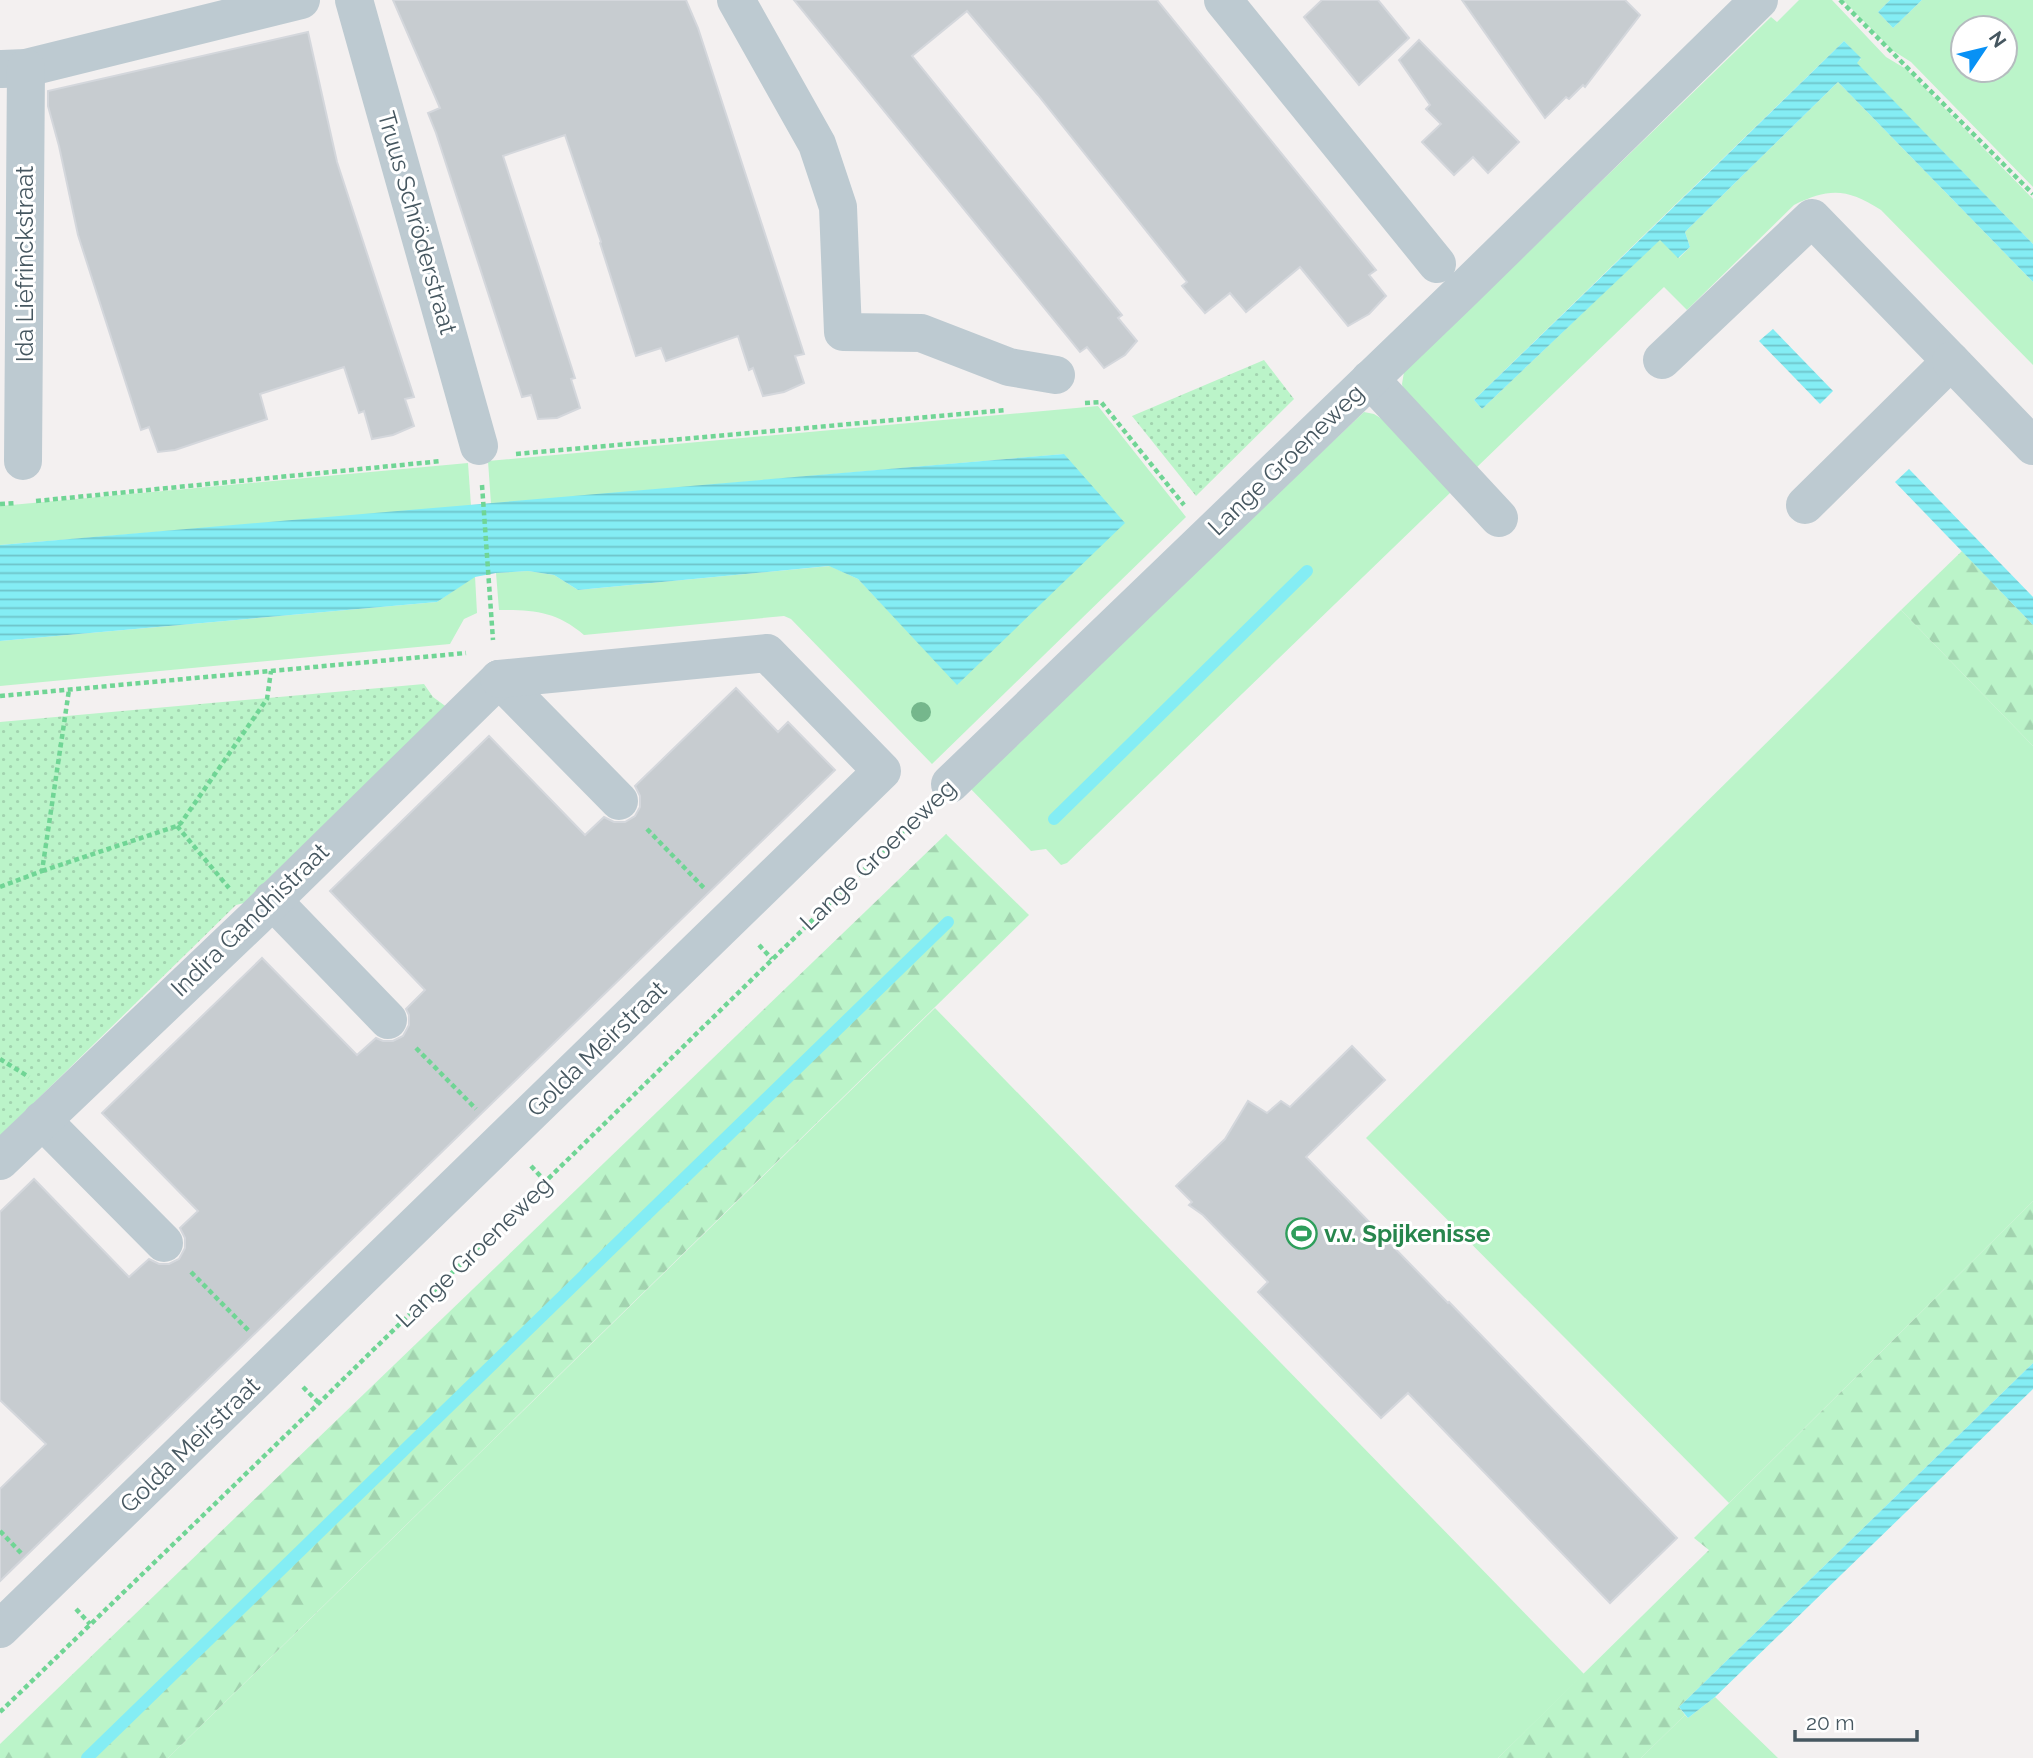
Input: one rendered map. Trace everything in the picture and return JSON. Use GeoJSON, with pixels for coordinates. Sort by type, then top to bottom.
{"type":"FeatureCollection","features":[{"type":"Feature","properties":{"kind":"street"},"geometry":{"type":"LineString","coordinates":[[13,69],[301,0]]}},
{"type":"Feature","properties":{"kind":"street","name":"Truus Schröderstraat"},"geometry":{"type":"LineString","coordinates":[[354,0],[480,454]]}},
{"type":"Feature","properties":{"kind":"street"},"geometry":{"type":"LineString","coordinates":[[736,0],[817,144],[838,207],[843,332],[921,333],[1067,390]]}},
{"type":"Feature","properties":{"kind":"street"},"geometry":{"type":"LineString","coordinates":[[1223,0],[1437,264]]}},
{"type":"Feature","properties":{"kind":"street","name":"Lange Groeneweg"},"geometry":{"type":"LineString","coordinates":[[950,784],[1460,293],[1759,0]]}},
{"type":"Feature","properties":{"kind":"street","name":"Ida Liefrinckstraat"},"geometry":{"type":"LineString","coordinates":[[13,69],[23,461]]}},
{"type":"Feature","properties":{"kind":"street"},"geometry":{"type":"LineString","coordinates":[[1662,360],[1812,218],[2033,446]]}},
{"type":"Feature","properties":{"kind":"street"},"geometry":{"type":"LineString","coordinates":[[1805,505],[1951,361]]}},
{"type":"Feature","properties":{"kind":"street"},"geometry":{"type":"LineString","coordinates":[[1370,379],[1499,518]]}},
{"type":"Feature","properties":{"kind":"street","name":"Golda Meirstraat"},"geometry":{"type":"LineString","coordinates":[[0,1629],[882,771],[767,653],[497,665]]}},
{"type":"Feature","properties":{"kind":"street"},"geometry":{"type":"LineString","coordinates":[[497,665],[619,801]]}},
{"type":"Feature","properties":{"kind":"street","name":"Indira Gandhistraat"},"geometry":{"type":"LineString","coordinates":[[0,1161],[264,909],[497,665]]}},
{"type":"Feature","properties":{"kind":"street"},"geometry":{"type":"LineString","coordinates":[[264,909],[388,1020]]}},
{"type":"Feature","properties":{"kind":"street"},"geometry":{"type":"LineString","coordinates":[[41,1120],[164,1243]]}},
{"type":"Feature","properties":{"kind":"path"},"geometry":{"type":"LineString","coordinates":[[1840,0],[2033,194]]}},
{"type":"Feature","properties":{"kind":"path"},"geometry":{"type":"LineString","coordinates":[[1067,390],[1101,402],[1208,535]]}},
{"type":"Feature","properties":{"kind":"path"},"geometry":{"type":"LineString","coordinates":[[0,504],[480,454],[1009,410]]}},
{"type":"Feature","properties":{"kind":"path"},"geometry":{"type":"LineString","coordinates":[[482,485],[497,665]]}},
{"type":"Feature","properties":{"kind":"path"},"geometry":{"type":"LineString","coordinates":[[0,887],[181,823],[267,699],[271,671]]}},
{"type":"Feature","properties":{"kind":"path"},"geometry":{"type":"LineString","coordinates":[[42,871],[69,690]]}},
{"type":"Feature","properties":{"kind":"path","name":"Lange Groeneweg"},"geometry":{"type":"LineString","coordinates":[[0,1712],[319,1404],[950,784]]}},
{"type":"Feature","properties":{"kind":"path"},"geometry":{"type":"LineString","coordinates":[[619,801],[772,959]]}},
{"type":"Feature","properties":{"kind":"path"},"geometry":{"type":"LineString","coordinates":[[177,826],[264,909]]}},
{"type":"Feature","properties":{"kind":"path"},"geometry":{"type":"LineString","coordinates":[[388,1020],[546,1182]]}},
{"type":"Feature","properties":{"kind":"path"},"geometry":{"type":"LineString","coordinates":[[164,1243],[319,1404]]}},
{"type":"Feature","properties":{"kind":"green space"},"geometry":{"type":"Polygon","coordinates":[[[1799,0],[1832,0],[1886,57],[1906,69],[2033,199],[2033,244],[1856,63],[1861,59],[1844,41],[1474,400],[1482,409],[1660,239],[1679,258],[1690,247],[1685,232],[1838,82],[2033,282],[2033,365],[1881,210],[1848,194],[1818,195],[1794,205],[1687,310],[1664,287],[1476,468],[1404,393],[1404,372],[1771,17],[1777,22],[1799,0]]]}},
{"type":"Feature","properties":{"kind":"green space"},"geometry":{"type":"Polygon","coordinates":[[[1843,0],[1890,0],[1878,12],[1893,28],[1922,0],[2033,0],[2033,187],[1911,62],[1892,50],[1843,0]]]}},
{"type":"Feature","properties":{"kind":"green space"},"geometry":{"type":"Polygon","coordinates":[[[1264,360],[1294,399],[1196,496],[1132,416],[1264,360]]]}},
{"type":"Feature","properties":{"kind":"green space"},"geometry":{"type":"Polygon","coordinates":[[[1098,406],[1186,517],[932,764],[791,619],[784,616],[584,635],[564,621],[544,614],[499,610],[496,573],[528,571],[554,575],[578,590],[830,566],[858,579],[958,684],[1064,454],[491,504],[488,461],[1098,406]]]}},
{"type":"Feature","properties":{"kind":"green space"},"geometry":{"type":"Polygon","coordinates":[[[1364,412],[1382,419],[1451,492],[1067,863],[1061,865],[1046,849],[1031,851],[967,785],[1364,412]]]}},
{"type":"Feature","properties":{"kind":"green space"},"geometry":{"type":"Polygon","coordinates":[[[468,463],[471,506],[0,545],[0,506],[468,463]]]}},
{"type":"Feature","properties":{"kind":"green space"},"geometry":{"type":"Polygon","coordinates":[[[1962,551],[2033,625],[2033,746],[1901,610],[1962,551]]]}},
{"type":"Feature","properties":{"kind":"green space"},"geometry":{"type":"Polygon","coordinates":[[[475,576],[477,613],[464,619],[450,644],[0,686],[0,641],[437,602],[475,576]]]}},
{"type":"Feature","properties":{"kind":"green space"},"geometry":{"type":"Polygon","coordinates":[[[1901,610],[2033,746],[2033,1201],[1729,1503],[1366,1138],[1901,610]]]}},
{"type":"Feature","properties":{"kind":"green space"},"geometry":{"type":"Polygon","coordinates":[[[424,684],[433,697],[448,708],[248,902],[236,905],[0,1136],[0,722],[424,684]]]}},
{"type":"Feature","properties":{"kind":"green space"},"geometry":{"type":"Polygon","coordinates":[[[946,834],[1029,915],[168,1758],[0,1758],[0,1744],[946,834]]]}},
{"type":"Feature","properties":{"kind":"green space"},"geometry":{"type":"Polygon","coordinates":[[[935,1008],[1584,1674],[1498,1758],[168,1758],[935,1008]]]}},
{"type":"Feature","properties":{"kind":"green space"},"geometry":{"type":"Polygon","coordinates":[[[2033,1201],[2033,1363],[1679,1707],[1685,1715],[1641,1758],[1498,1758],[1709,1550],[1694,1538],[2033,1201]]]}},
{"type":"Feature","properties":{"kind":"green space"},"geometry":{"type":"Polygon","coordinates":[[[1715,1697],[1778,1758],[1641,1758],[1685,1715],[1688,1718],[1715,1697]]]}},
{"type":"Feature","properties":{"kind":"water"},"geometry":{"type":"Polygon","coordinates":[[[1890,0],[1922,0],[1893,28],[1878,12],[1890,0]]]}},
{"type":"Feature","properties":{"kind":"water"},"geometry":{"type":"Polygon","coordinates":[[[1844,41],[1861,58],[1857,63],[2033,244],[2033,282],[1838,82],[1685,232],[1690,247],[1678,258],[1660,240],[1482,409],[1474,400],[1844,41]]]}},
{"type":"Feature","properties":{"kind":"water"},"geometry":{"type":"Polygon","coordinates":[[[1773,329],[1833,391],[1820,404],[1759,341],[1773,329]]]}},
{"type":"Feature","properties":{"kind":"water"},"geometry":{"type":"Polygon","coordinates":[[[1064,454],[1125,523],[957,685],[858,579],[829,566],[578,590],[554,575],[528,571],[496,573],[475,577],[437,602],[0,641],[0,545],[1064,454]]]}},
{"type":"Feature","properties":{"kind":"water"},"geometry":{"type":"Polygon","coordinates":[[[1909,469],[2033,597],[2033,625],[1895,482],[1909,469]]]}},
{"type":"Feature","properties":{"kind":"water"},"geometry":{"type":"Polygon","coordinates":[[[2033,1363],[2033,1389],[1715,1697],[1688,1718],[1679,1707],[2033,1363]]]}},
{"type":"Feature","properties":{"kind":"building"},"geometry":{"type":"Polygon","coordinates":[[[393,0],[686,0],[698,28],[804,354],[795,356],[804,383],[784,392],[763,396],[753,368],[749,370],[738,336],[666,361],[661,348],[636,356],[565,135],[503,156],[575,378],[571,379],[580,408],[557,418],[538,419],[531,395],[522,397],[428,113],[440,108],[393,0]]]}},
{"type":"Feature","properties":{"kind":"building"},"geometry":{"type":"Polygon","coordinates":[[[794,0],[1157,0],[1376,270],[1369,275],[1386,296],[1369,314],[1348,326],[1300,267],[1246,312],[1230,293],[1205,313],[1182,286],[1187,282],[1038,95],[967,11],[912,56],[1122,315],[1118,318],[1137,341],[1125,355],[1104,368],[1087,347],[1080,352],[794,0]]]}},
{"type":"Feature","properties":{"kind":"building"},"geometry":{"type":"Polygon","coordinates":[[[1322,0],[1378,0],[1409,38],[1359,85],[1304,17],[1322,0]]]}},
{"type":"Feature","properties":{"kind":"building"},"geometry":{"type":"Polygon","coordinates":[[[1462,0],[1625,0],[1640,15],[1585,87],[1583,85],[1569,99],[1566,97],[1545,118],[1462,0]]]}},
{"type":"Feature","properties":{"kind":"building"},"geometry":{"type":"Polygon","coordinates":[[[308,32],[337,162],[414,397],[405,399],[414,426],[393,435],[372,439],[364,411],[359,413],[344,367],[260,394],[267,419],[175,450],[158,452],[149,427],[141,430],[78,235],[48,106],[48,91],[308,32]]]}},
{"type":"Feature","properties":{"kind":"building"},"geometry":{"type":"Polygon","coordinates":[[[1419,40],[1519,142],[1488,173],[1473,157],[1454,175],[1422,142],[1441,124],[1426,109],[1430,105],[1399,60],[1419,40]]]}},
{"type":"Feature","properties":{"kind":"building"},"geometry":{"type":"Polygon","coordinates":[[[736,688],[778,732],[788,722],[835,770],[0,1581],[0,1489],[46,1444],[0,1400],[0,1212],[34,1179],[129,1277],[149,1259],[159,1264],[169,1264],[179,1259],[185,1248],[185,1238],[180,1228],[198,1211],[102,1113],[262,958],[357,1055],[376,1038],[393,1041],[403,1036],[409,1025],[406,1009],[425,990],[330,891],[489,736],[585,835],[604,817],[614,822],[625,822],[635,816],[640,807],[640,796],[635,786],[736,688]]]}},
{"type":"Feature","properties":{"kind":"building"},"geometry":{"type":"Polygon","coordinates":[[[1352,1046],[1385,1080],[1306,1157],[1677,1538],[1610,1603],[1408,1393],[1381,1418],[1258,1292],[1268,1282],[1203,1215],[1189,1205],[1192,1202],[1176,1186],[1225,1139],[1248,1101],[1267,1113],[1281,1101],[1290,1107],[1352,1046]]]}},
{"type":"Feature","properties":{"kind":"waterway"},"geometry":{"type":"LineString","coordinates":[[1054,819],[1307,571]]}},
{"type":"Feature","properties":{"kind":"waterway"},"geometry":{"type":"LineString","coordinates":[[87,1758],[948,922]]}},
{"type":"Feature","properties":{"kind":"place","name":"v.v. Spijkenisse"},"geometry":{"type":"Point","coordinates":[1301,1234]}}]}
